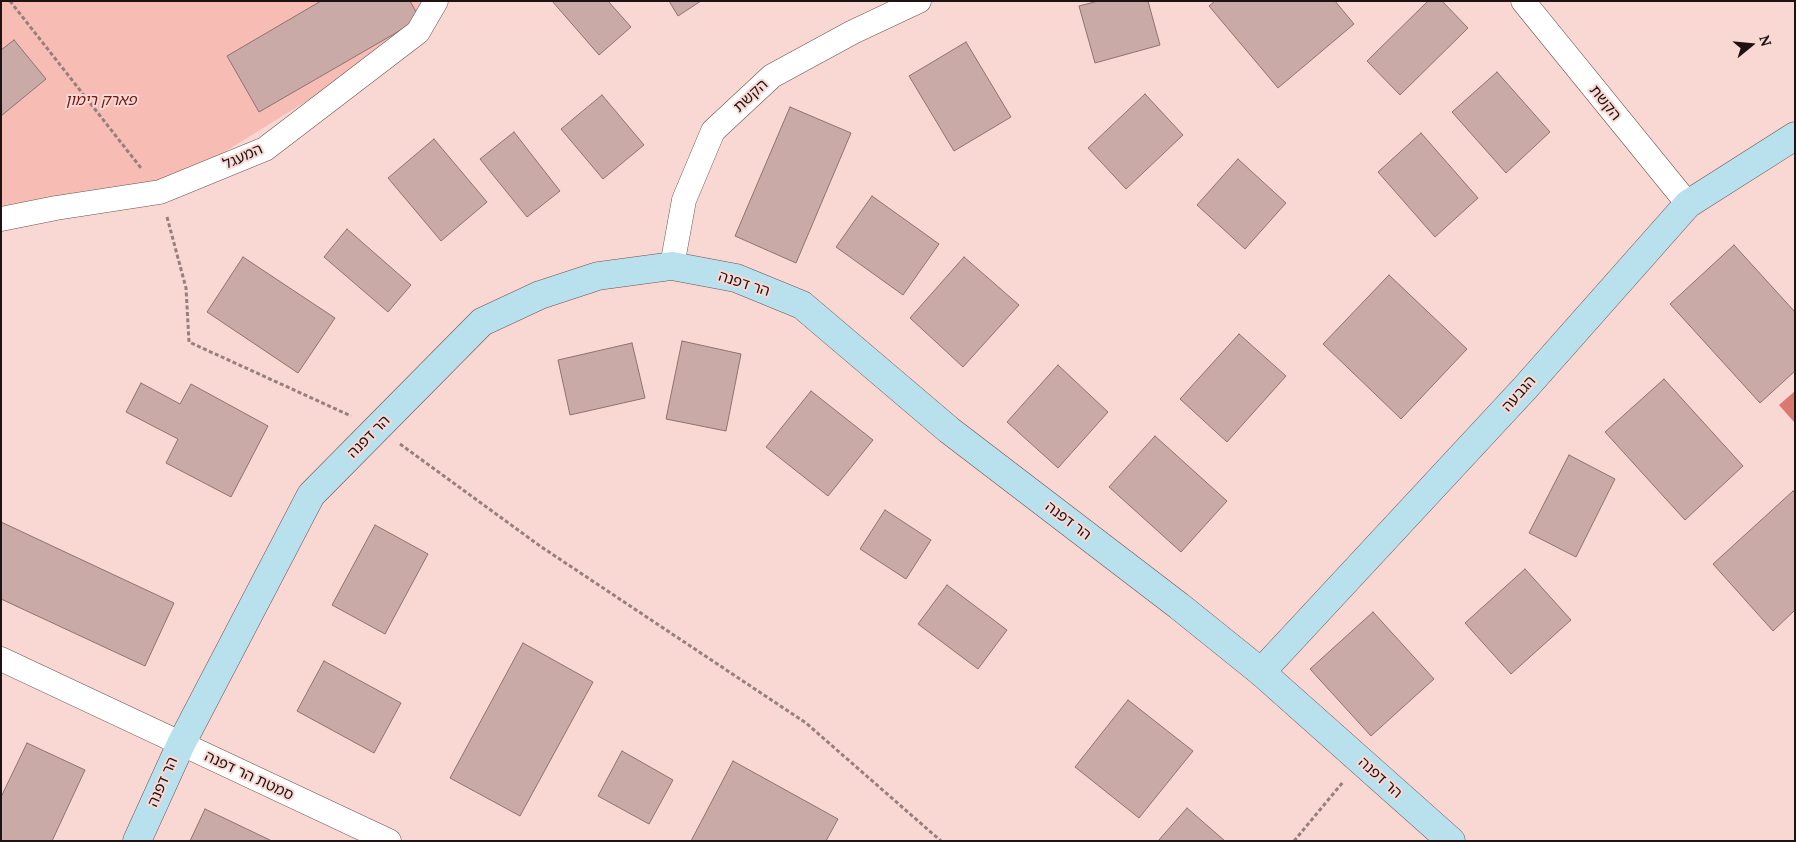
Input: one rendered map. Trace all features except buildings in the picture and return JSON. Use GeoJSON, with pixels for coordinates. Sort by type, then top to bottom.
{"type":"FeatureCollection","features":[{"type":"Feature","properties":{"kind":"street","name":"המעגל"},"geometry":{"type":"LineString","coordinates":[[1,219],[56,208],[160,192],[265,149],[418,32],[436,1]]}},
{"type":"Feature","properties":{"kind":"street","name":"הקשת"},"geometry":{"type":"LineString","coordinates":[[672,266],[684,200],[713,131],[772,76],[853,32],[918,1]]}},
{"type":"Feature","properties":{"kind":"street","name":"הקשת"},"geometry":{"type":"LineString","coordinates":[[1523,1],[1688,204]]}},
{"type":"Feature","properties":{"kind":"street","name":"הגבעה"},"geometry":{"type":"LineString","coordinates":[[1261,672],[1525,388],[1688,204],[1795,136]]}},
{"type":"Feature","properties":{"kind":"street","name":"הר דפנה"},"geometry":{"type":"LineString","coordinates":[[137,841],[181,744],[311,495],[482,322],[540,295],[598,276],[672,266],[736,278],[802,304],[948,430],[1179,606],[1261,672],[1451,841]]}},
{"type":"Feature","properties":{"kind":"street","name":"סמטת הר דפנה"},"geometry":{"type":"LineString","coordinates":[[1,659],[389,841]]}},
{"type":"Feature","properties":{"kind":"path"},"geometry":{"type":"LineString","coordinates":[[10,1],[160,192],[186,288],[189,342],[377,428],[540,546],[806,723],[941,841]]}},
{"type":"Feature","properties":{"kind":"path"},"geometry":{"type":"LineString","coordinates":[[1294,841],[1361,761]]}},
{"type":"Feature","properties":{"kind":"green space","name":"פארק רימון"},"geometry":{"type":"Polygon","coordinates":[[[1,1],[436,1],[418,32],[160,192],[1,219],[1,1]]]}},
{"type":"Feature","properties":{"kind":"shaded area"},"geometry":{"type":"Polygon","coordinates":[[[1795,391],[1795,421],[1794,422],[1779,405],[1795,391]]]}}]}
